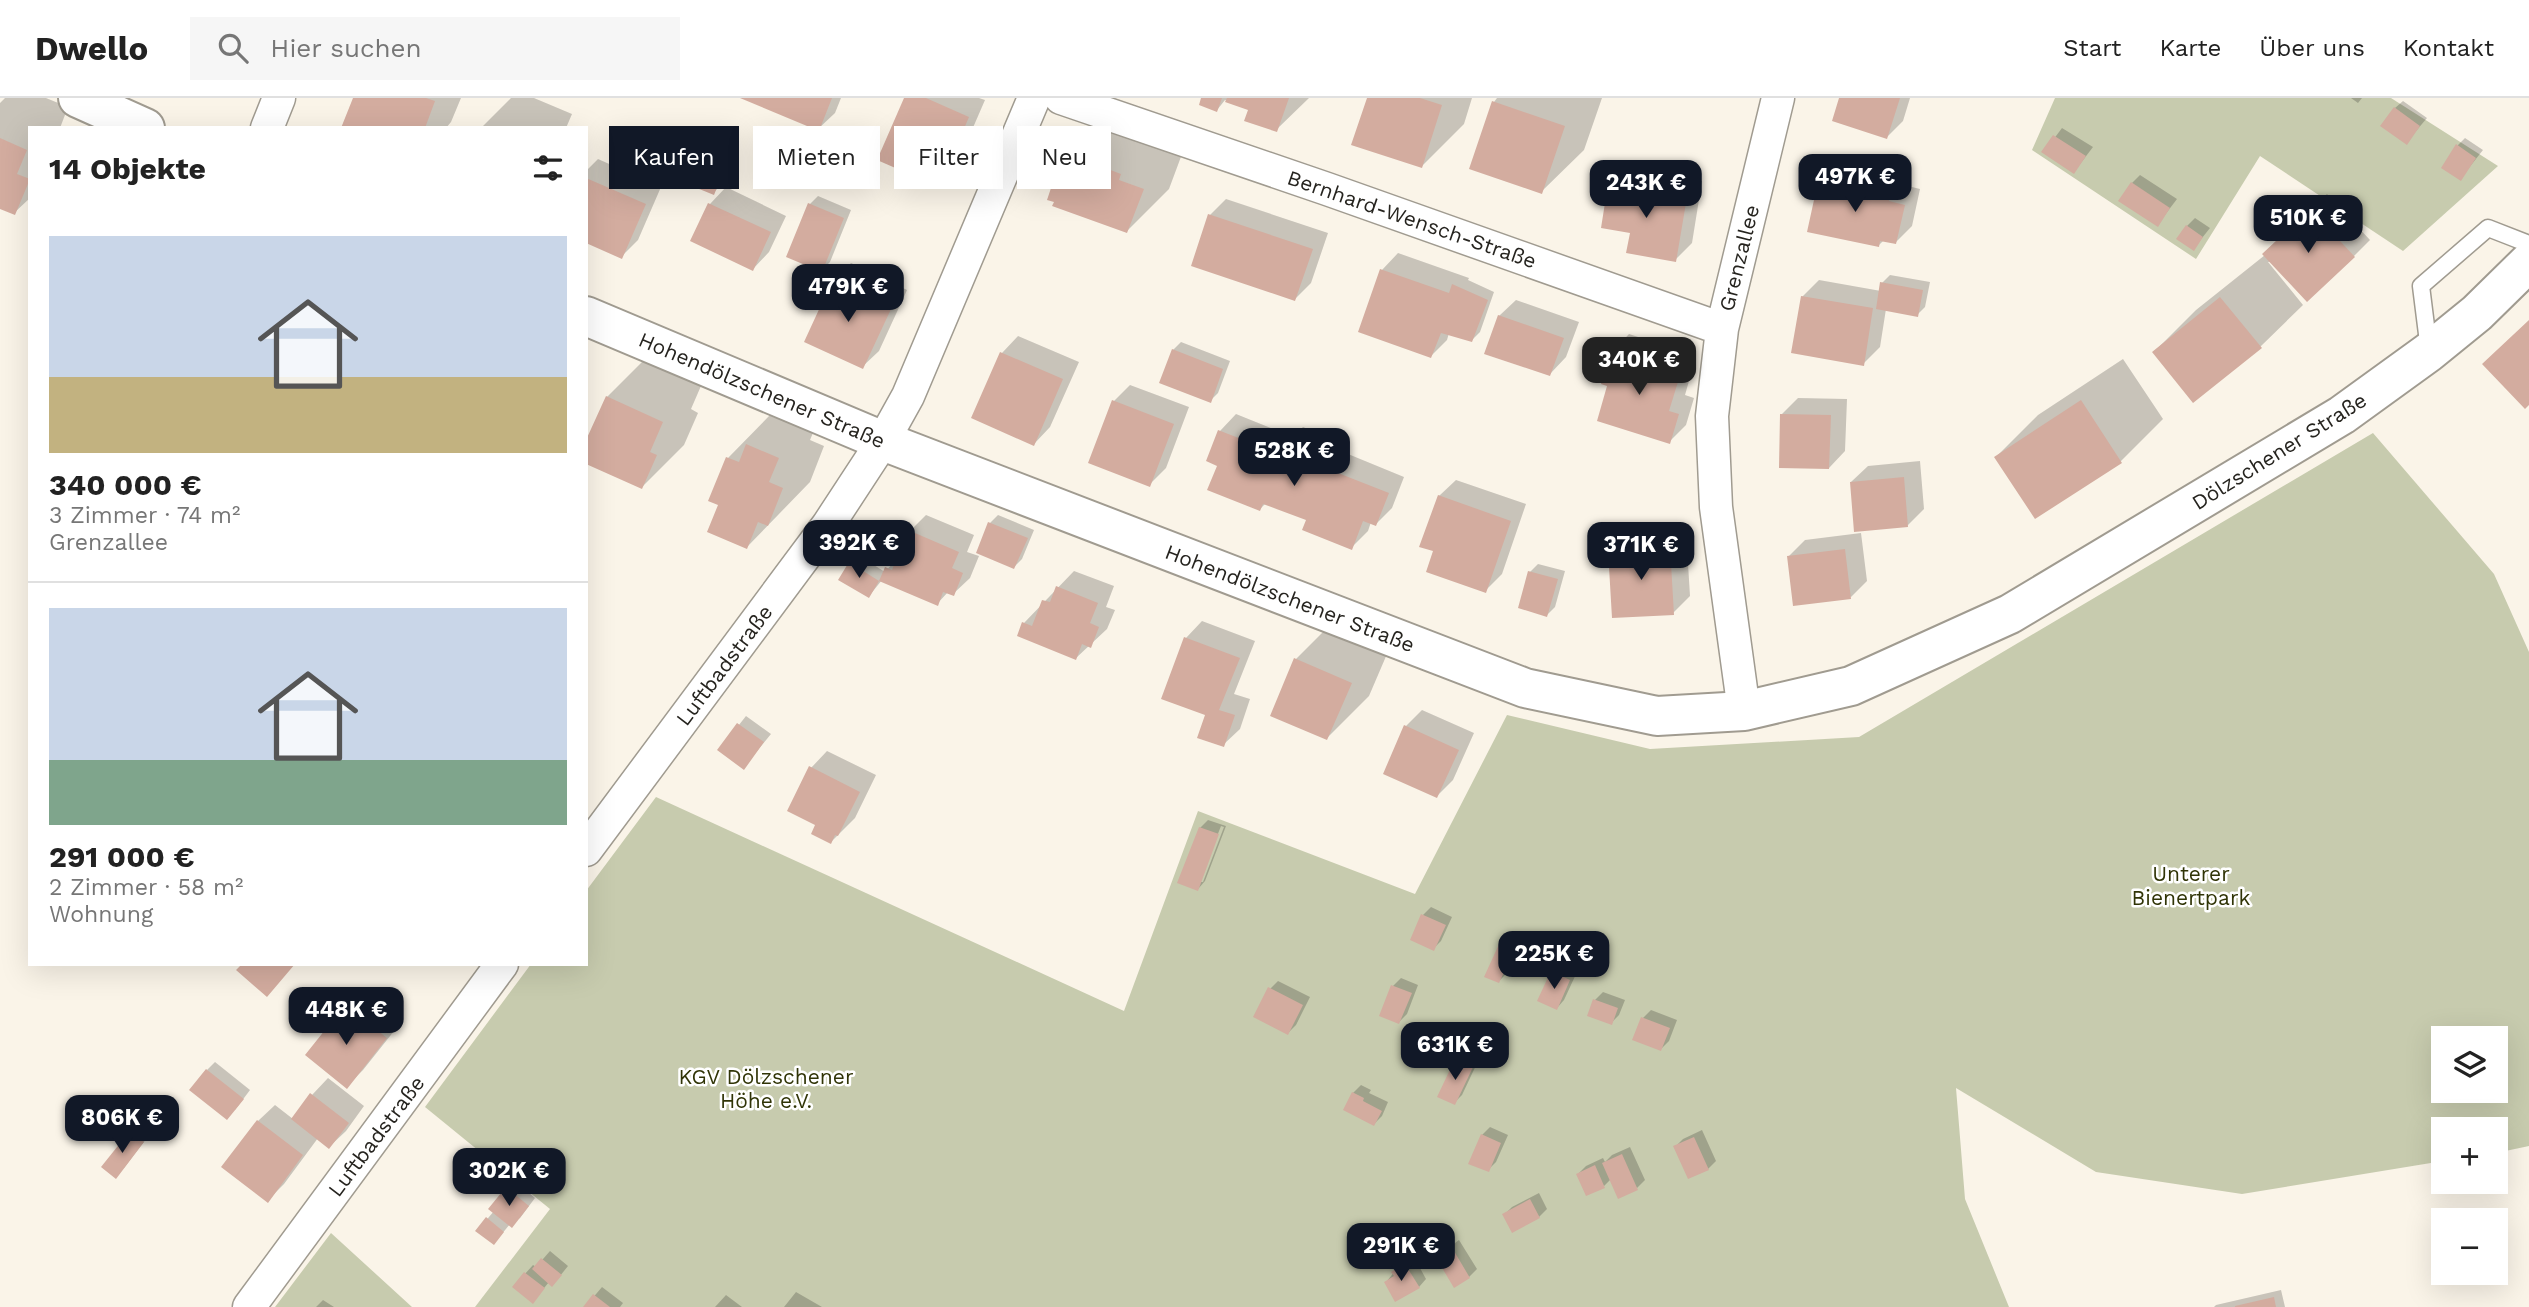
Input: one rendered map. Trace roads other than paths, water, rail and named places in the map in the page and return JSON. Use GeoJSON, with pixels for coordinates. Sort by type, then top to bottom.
{"type":"FeatureCollection","features":[{"type":"Feature","properties":{"kind":"street"},"geometry":{"type":"LineString","coordinates":[[78,98],[141,126]]}},
{"type":"Feature","properties":{"kind":"street"},"geometry":{"type":"LineString","coordinates":[[268,126],[279,98]]}},
{"type":"Feature","properties":{"kind":"street","name":"Luftbadstraße"},"geometry":{"type":"LineString","coordinates":[[588,847],[828,525],[883,441],[908,396],[1034,98]]}},
{"type":"Feature","properties":{"kind":"street","name":"Bernhard-Wensch-Straße"},"geometry":{"type":"LineString","coordinates":[[1061,98],[1722,329]]}},
{"type":"Feature","properties":{"kind":"street","name":"Grenzallee"},"geometry":{"type":"LineString","coordinates":[[1744,711],[1716,507],[1712,416],[1722,329],[1778,98]]}},
{"type":"Feature","properties":{"kind":"street","name":"Dölzschener Straße"},"geometry":{"type":"LineString","coordinates":[[2010,614],[2342,415],[2429,352],[2477,313],[2529,262]]}},
{"type":"Feature","properties":{"kind":"street","name":"Hohendölzschener Straße"},"geometry":{"type":"LineString","coordinates":[[588,317],[883,441],[1525,688],[1657,716],[1744,711],[1851,686],[2010,614]]}},
{"type":"Feature","properties":{"kind":"street","name":"Luftbadstraße"},"geometry":{"type":"LineString","coordinates":[[249,1307],[501,966]]}},
{"type":"Feature","properties":{"kind":"lane"},"geometry":{"type":"LineString","coordinates":[[2429,352],[2421,286],[2488,228],[2529,244]]}},
{"type":"Feature","properties":{"kind":"park label","name":"Unterer Bienertpark"},"geometry":{"type":"Point","coordinates":[2191,885]}},
{"type":"Feature","properties":{"kind":"park label","name":"KGV Dölzschener Höhe e.V."},"geometry":{"type":"Point","coordinates":[766,1088]}}]}
